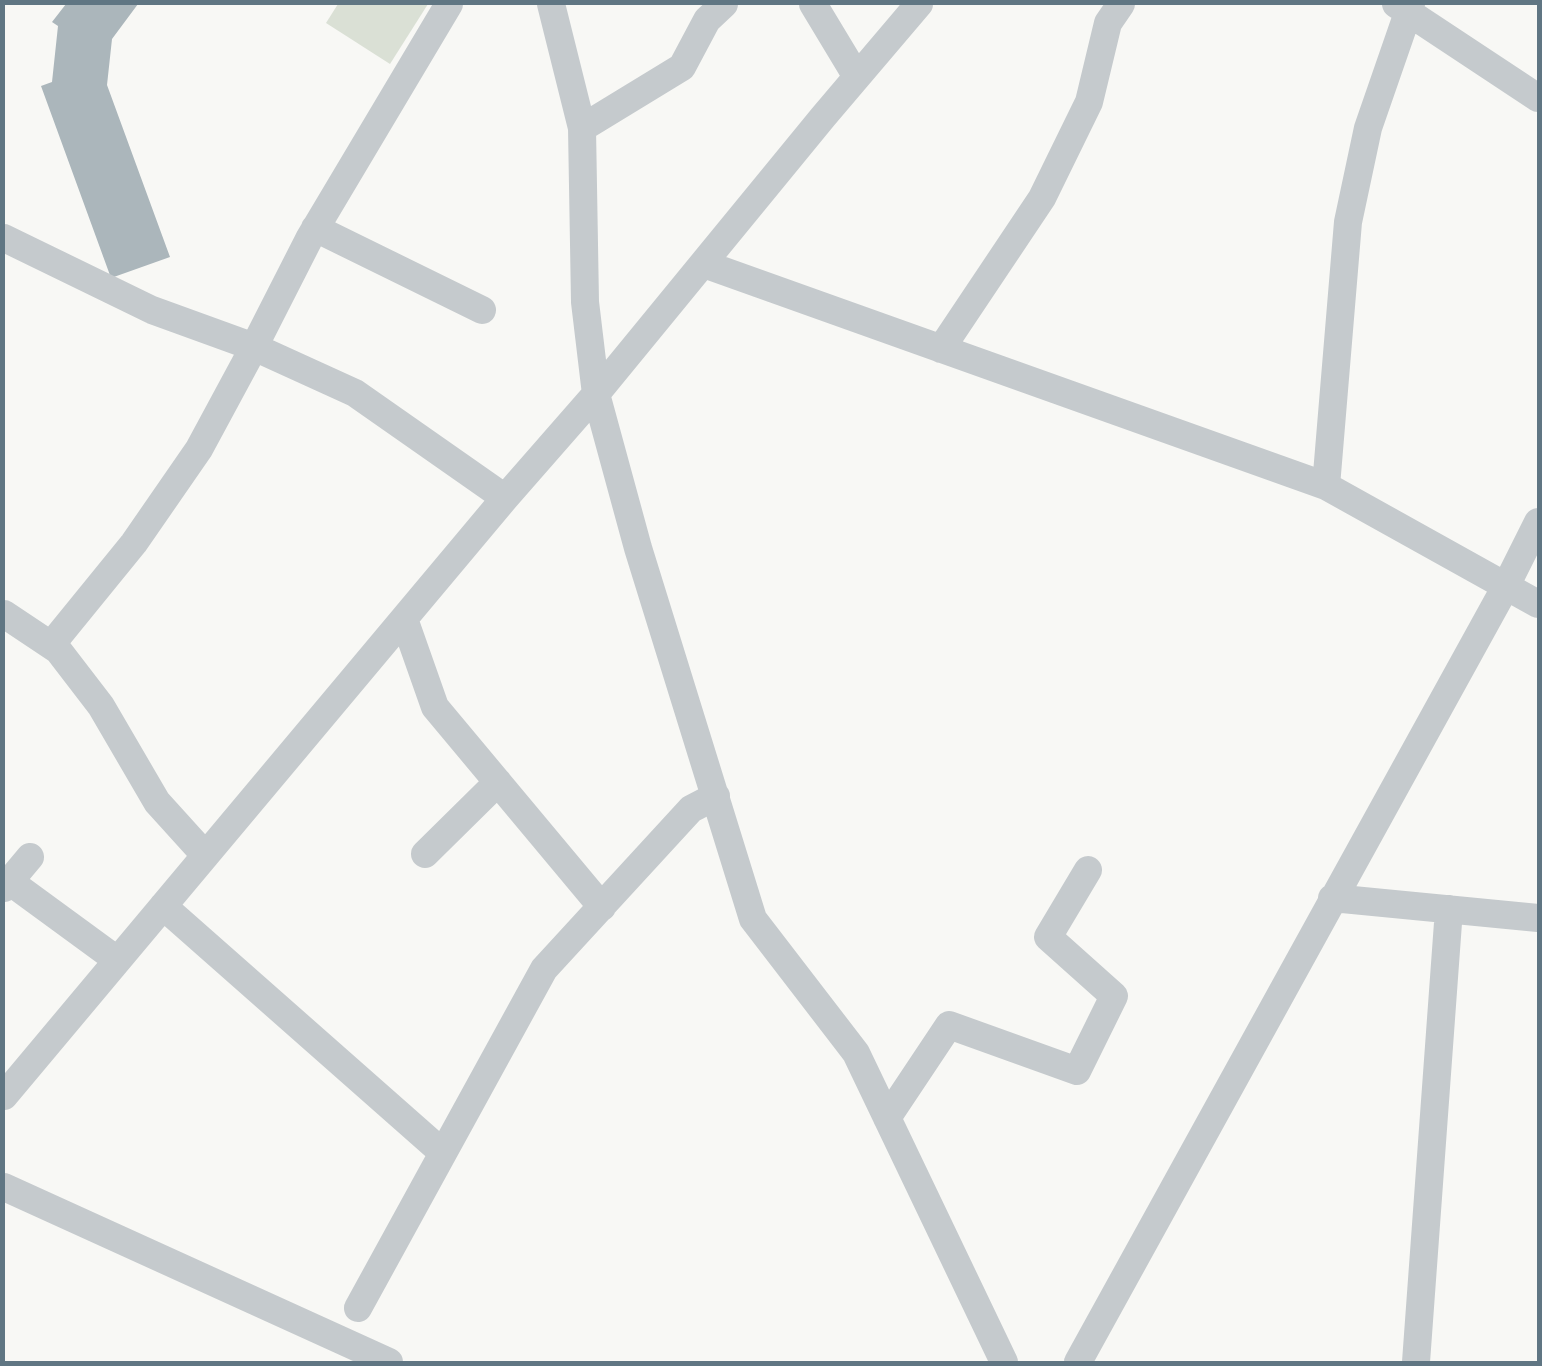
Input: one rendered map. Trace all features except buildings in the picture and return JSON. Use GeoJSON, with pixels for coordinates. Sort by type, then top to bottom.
{"type":"FeatureCollection","features":[{"type":"Feature","properties":{"kind":"street"},"geometry":{"type":"LineString","coordinates":[[51,645],[134,543],[199,449],[254,347],[314,228],[449,4]]}},
{"type":"Feature","properties":{"kind":"street"},"geometry":{"type":"LineString","coordinates":[[551,4],[582,128],[585,302],[596,394],[638,548],[753,919],[856,1053],[1004,1362]]}},
{"type":"Feature","properties":{"kind":"street"},"geometry":{"type":"LineString","coordinates":[[582,128],[682,68],[707,20],[724,4]]}},
{"type":"Feature","properties":{"kind":"street"},"geometry":{"type":"LineString","coordinates":[[813,4],[857,77]]}},
{"type":"Feature","properties":{"kind":"street"},"geometry":{"type":"LineString","coordinates":[[4,1096],[505,498],[596,394],[919,4]]}},
{"type":"Feature","properties":{"kind":"street"},"geometry":{"type":"LineString","coordinates":[[942,349],[1042,198],[1090,102],[1108,23],[1121,4]]}},
{"type":"Feature","properties":{"kind":"street"},"geometry":{"type":"LineString","coordinates":[[1326,486],[1348,222],[1368,128],[1405,6],[1538,98]]}},
{"type":"Feature","properties":{"kind":"street"},"geometry":{"type":"LineString","coordinates":[[314,228],[482,310]]}},
{"type":"Feature","properties":{"kind":"street"},"geometry":{"type":"LineString","coordinates":[[4,238],[152,310],[254,347],[355,393],[505,498]]}},
{"type":"Feature","properties":{"kind":"street"},"geometry":{"type":"LineString","coordinates":[[704,264],[1326,486],[1538,604]]}},
{"type":"Feature","properties":{"kind":"street"},"geometry":{"type":"LineString","coordinates":[[1078,1362],[1332,898],[1506,586],[1538,522]]}},
{"type":"Feature","properties":{"kind":"street"},"geometry":{"type":"LineString","coordinates":[[5,618],[58,650],[101,706],[157,802],[205,855]]}},
{"type":"Feature","properties":{"kind":"street"},"geometry":{"type":"LineString","coordinates":[[404,619],[436,707],[602,906]]}},
{"type":"Feature","properties":{"kind":"street"},"geometry":{"type":"LineString","coordinates":[[425,854],[498,782]]}},
{"type":"Feature","properties":{"kind":"street"},"geometry":{"type":"LineString","coordinates":[[358,1308],[544,969],[692,809],[716,796]]}},
{"type":"Feature","properties":{"kind":"street"},"geometry":{"type":"LineString","coordinates":[[30,857],[6,885],[117,960]]}},
{"type":"Feature","properties":{"kind":"street"},"geometry":{"type":"LineString","coordinates":[[887,1118],[949,1025],[1078,1071],[1114,996],[1048,937],[1088,870]]}},
{"type":"Feature","properties":{"kind":"street"},"geometry":{"type":"LineString","coordinates":[[1332,898],[1538,918]]}},
{"type":"Feature","properties":{"kind":"street"},"geometry":{"type":"LineString","coordinates":[[163,906],[443,1153]]}},
{"type":"Feature","properties":{"kind":"street"},"geometry":{"type":"LineString","coordinates":[[1416,1362],[1449,909]]}},
{"type":"Feature","properties":{"kind":"street"},"geometry":{"type":"LineString","coordinates":[[4,1187],[389,1362]]}},
{"type":"Feature","properties":{"kind":"shaded area"},"geometry":{"type":"Polygon","coordinates":[[[338,4],[428,4],[390,64],[326,23],[338,4]]]}}]}
